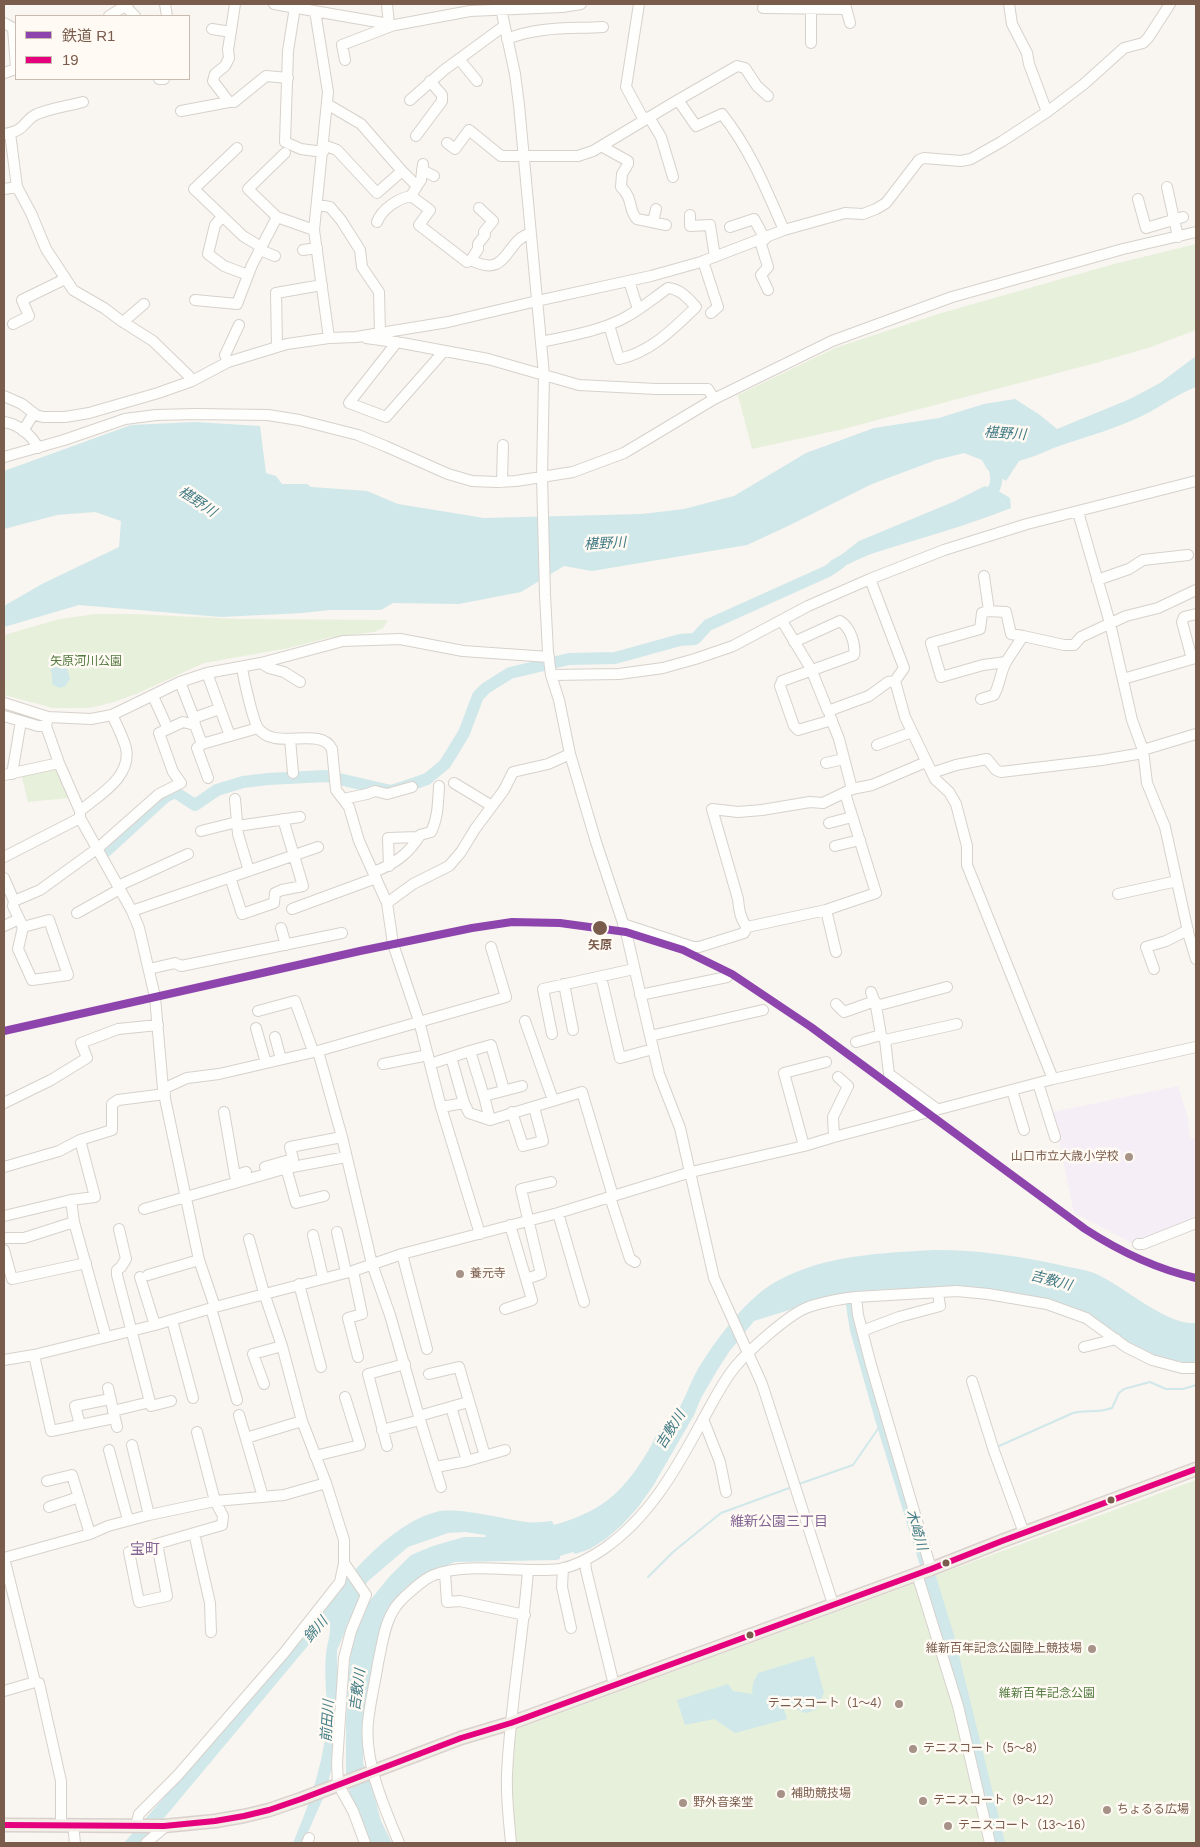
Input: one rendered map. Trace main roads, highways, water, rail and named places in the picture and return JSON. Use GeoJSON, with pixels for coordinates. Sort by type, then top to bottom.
{"type":"FeatureCollection","features":[{"type":"Feature","properties":{"kind":"main road"},"geometry":{"type":"LineString","coordinates":[[4,1825],[165,1826],[215,1821],[269,1810],[461,1738],[511,1723],[931,1569],[1196,1469]]}},
{"type":"Feature","properties":{"kind":"water","name":"椹野川"},"geometry":{"type":"Polygon","coordinates":[[[1196,356],[1196,387],[1149,412],[1113,428],[1019,461],[1006,481],[987,469],[982,460],[964,453],[936,460],[872,484],[747,545],[592,571],[564,566],[521,592],[459,604],[393,603],[381,610],[329,610],[221,617],[79,605],[4,627],[4,606],[42,584],[119,547],[121,521],[95,512],[57,515],[4,529],[4,471],[131,425],[195,422],[260,426],[266,473],[276,476],[282,484],[307,484],[311,487],[367,491],[398,504],[484,518],[642,514],[684,509],[734,496],[806,453],[874,428],[939,418],[984,404],[1015,399],[1040,415],[1057,429],[1130,399],[1160,383],[1196,356]]]}},
{"type":"Feature","properties":{"kind":"water"},"geometry":{"type":"Polygon","coordinates":[[[985,486],[1010,498],[1011,508],[874,553],[840,568],[828,571],[830,561],[859,541],[953,502],[985,486]]]}},
{"type":"Feature","properties":{"kind":"water"},"geometry":{"type":"Polygon","coordinates":[[[57,656],[66,663],[70,679],[65,686],[59,688],[52,684],[52,675],[48,662],[57,656]]]}},
{"type":"Feature","properties":{"kind":"water"},"geometry":{"type":"Polygon","coordinates":[[[935,1250],[982,1252],[1013,1256],[1094,1273],[1158,1312],[1184,1322],[1196,1323],[1196,1363],[1173,1361],[1152,1356],[1134,1348],[1085,1314],[946,1288],[849,1292],[824,1297],[754,1321],[718,1369],[653,1486],[639,1506],[607,1538],[590,1549],[560,1556],[560,1559],[556,1560],[455,1562],[421,1576],[403,1590],[393,1607],[381,1636],[368,1687],[363,1721],[363,1763],[381,1821],[392,1843],[371,1843],[350,1794],[346,1777],[346,1721],[349,1673],[351,1649],[357,1626],[364,1608],[389,1577],[411,1555],[464,1537],[486,1537],[485,1535],[465,1532],[448,1533],[408,1547],[367,1582],[337,1650],[337,1702],[333,1764],[325,1794],[303,1843],[293,1843],[311,1797],[320,1765],[326,1732],[325,1662],[330,1624],[321,1630],[144,1842],[124,1843],[293,1646],[349,1577],[369,1555],[391,1536],[413,1521],[436,1512],[467,1512],[526,1522],[552,1521],[554,1525],[596,1508],[607,1501],[627,1482],[658,1433],[674,1417],[698,1369],[712,1347],[739,1313],[769,1286],[807,1268],[828,1262],[871,1255],[935,1250]]]}},
{"type":"Feature","properties":{"kind":"water"},"geometry":{"type":"Polygon","coordinates":[[[814,1656],[824,1693],[816,1710],[805,1713],[790,1706],[784,1709],[787,1719],[735,1733],[714,1719],[685,1725],[677,1700],[728,1684],[733,1691],[752,1694],[753,1683],[758,1673],[814,1656]]]}},
{"type":"Feature","properties":{"kind":"waterway"},"geometry":{"type":"LineString","coordinates":[[983,501],[992,492],[996,482],[991,460]]}},
{"type":"Feature","properties":{"kind":"waterway"},"geometry":{"type":"LineString","coordinates":[[105,852],[165,797],[175,792],[195,805],[217,790],[243,782],[268,779],[326,776],[391,791],[427,779],[445,764],[464,733],[478,696],[486,688],[510,673],[569,659],[615,658],[680,640],[695,639],[708,625],[828,571],[841,562]]}},
{"type":"Feature","properties":{"kind":"waterway","name":"木崎川"},"geometry":{"type":"LineString","coordinates":[[849,1286],[856,1330],[881,1419],[948,1636],[999,1843]]}},
{"type":"Feature","properties":{"kind":"waterway"},"geometry":{"type":"LineString","coordinates":[[999,1446],[1073,1413],[1112,1408],[1119,1393],[1124,1389],[1150,1382],[1166,1389],[1183,1389],[1196,1385]]}},
{"type":"Feature","properties":{"kind":"waterway"},"geometry":{"type":"LineString","coordinates":[[799,1484],[853,1465],[882,1423]]}},
{"type":"Feature","properties":{"kind":"waterway"},"geometry":{"type":"LineString","coordinates":[[648,1577],[673,1552],[721,1513],[792,1487]]}},
{"type":"Feature","properties":{"kind":"rail line","name":"R1"},"geometry":{"type":"LineString","coordinates":[[4,1031],[360,951],[472,928],[512,922],[560,923],[626,932],[683,950],[732,974],[811,1027],[1085,1229],[1111,1245],[1138,1258],[1167,1270],[1196,1278]]}},
{"type":"Feature","properties":{"kind":"place","name":"矢原"},"geometry":{"type":"Point","coordinates":[600,928]}},
{"type":"Feature","properties":{"kind":"place","name":"山口市立大歳小学校"},"geometry":{"type":"Point","coordinates":[1129,1157]}},
{"type":"Feature","properties":{"kind":"place","name":"養元寺"},"geometry":{"type":"Point","coordinates":[460,1274]}},
{"type":"Feature","properties":{"kind":"place","name":"維新百年記念公園陸上競技場"},"geometry":{"type":"Point","coordinates":[1092,1649]}},
{"type":"Feature","properties":{"kind":"place","name":"テニスコート（1～4）"},"geometry":{"type":"Point","coordinates":[899,1704]}},
{"type":"Feature","properties":{"kind":"place","name":"テニスコート（5～8）"},"geometry":{"type":"Point","coordinates":[913,1749]}},
{"type":"Feature","properties":{"kind":"place","name":"補助競技場"},"geometry":{"type":"Point","coordinates":[781,1794]}},
{"type":"Feature","properties":{"kind":"place","name":"テニスコート（9～12）"},"geometry":{"type":"Point","coordinates":[923,1801]}},
{"type":"Feature","properties":{"kind":"place","name":"野外音楽堂"},"geometry":{"type":"Point","coordinates":[683,1803]}},
{"type":"Feature","properties":{"kind":"place","name":"ちょるる広場"},"geometry":{"type":"Point","coordinates":[1107,1810]}},
{"type":"Feature","properties":{"kind":"place","name":"テニスコート（13～16）"},"geometry":{"type":"Point","coordinates":[948,1826]}},
{"type":"Feature","properties":{"kind":"district","name":"維新公園三丁目"},"geometry":{"type":"Point","coordinates":[779,1522]}},
{"type":"Feature","properties":{"kind":"district","name":"宝町"},"geometry":{"type":"Point","coordinates":[145,1550]}},
{"type":"Feature","properties":{"kind":"park label","name":"矢原河川公園"},"geometry":{"type":"Point","coordinates":[86,662]}},
{"type":"Feature","properties":{"kind":"park label","name":"維新百年記念公園"},"geometry":{"type":"Point","coordinates":[1047,1694]}},
{"type":"Feature","properties":{"kind":"water label","name":"吉敷川"},"geometry":{"type":"Point","coordinates":[1051,1281]}},
{"type":"Feature","properties":{"kind":"water label","name":"吉敷川"},"geometry":{"type":"Point","coordinates":[671,1430]}},
{"type":"Feature","properties":{"kind":"water label","name":"錦川"},"geometry":{"type":"Point","coordinates":[316,1630]}},
{"type":"Feature","properties":{"kind":"water label","name":"吉敷川"},"geometry":{"type":"Point","coordinates":[358,1690]}},
{"type":"Feature","properties":{"kind":"water label","name":"前田川"},"geometry":{"type":"Point","coordinates":[328,1721]}}]}
